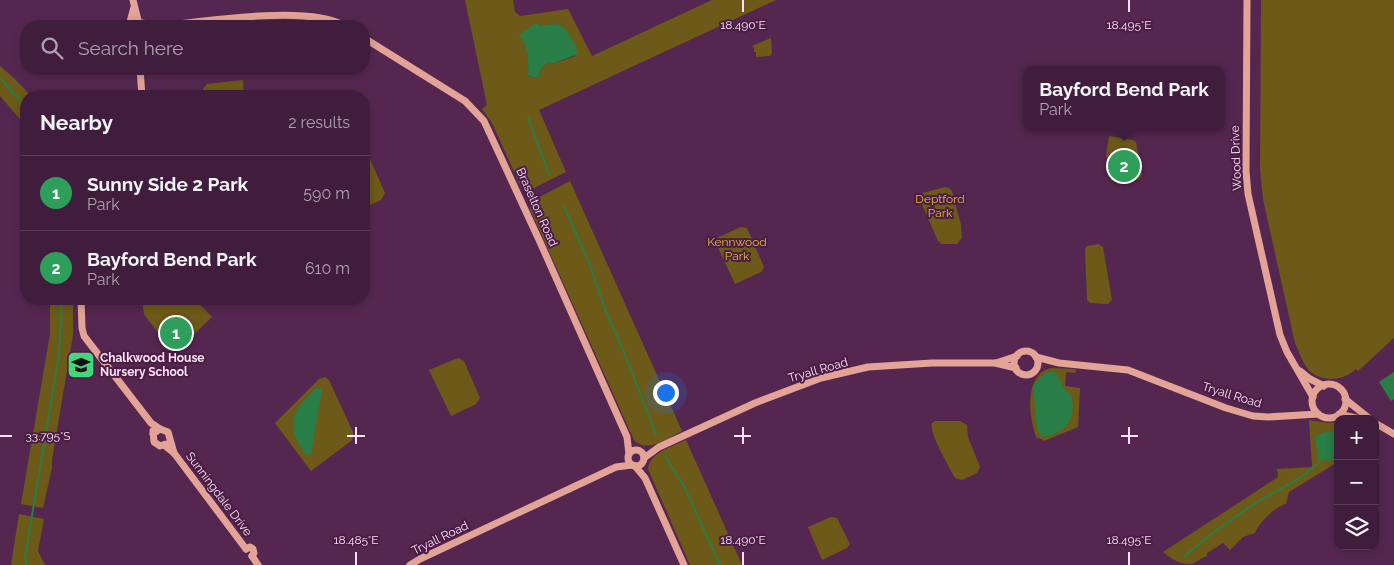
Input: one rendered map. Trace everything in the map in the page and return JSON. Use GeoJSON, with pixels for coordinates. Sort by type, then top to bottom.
{"type":"FeatureCollection","features":[{"type":"Feature","properties":{"kind":"street","name":"Wood Drive"},"geometry":{"type":"LineString","coordinates":[[1247,0],[1246,171],[1248,194],[1280,335],[1313,400]]}},
{"type":"Feature","properties":{"kind":"street"},"geometry":{"type":"LineString","coordinates":[[133,4],[141,20]]}},
{"type":"Feature","properties":{"kind":"street"},"geometry":{"type":"LineString","coordinates":[[130,20],[133,4]]}},
{"type":"Feature","properties":{"kind":"street"},"geometry":{"type":"LineString","coordinates":[[225,20],[281,15],[332,20]]}},
{"type":"Feature","properties":{"kind":"street","name":"Braselton Road"},"geometry":{"type":"LineString","coordinates":[[370,42],[465,101],[485,122],[627,437],[639,450]]}},
{"type":"Feature","properties":{"kind":"street"},"geometry":{"type":"LineString","coordinates":[[140,75],[142,90]]}},
{"type":"Feature","properties":{"kind":"street"},"geometry":{"type":"LineString","coordinates":[[82,305],[84,336],[151,423],[168,432],[170,438],[164,445],[160,446],[154,442],[151,423]]}},
{"type":"Feature","properties":{"kind":"street"},"geometry":{"type":"LineString","coordinates":[[1022,352],[1032,353],[1036,357],[1038,367],[1027,375],[1020,373],[1016,368],[1017,356],[1022,352]]}},
{"type":"Feature","properties":{"kind":"street","name":"Tryall Road"},"geometry":{"type":"LineString","coordinates":[[995,363],[1017,356]]}},
{"type":"Feature","properties":{"kind":"street","name":"Tryall Road"},"geometry":{"type":"LineString","coordinates":[[1036,357],[1059,363],[1128,370],[1237,411],[1260,417],[1318,414]]}},
{"type":"Feature","properties":{"kind":"street","name":"Tryall Road"},"geometry":{"type":"LineString","coordinates":[[639,450],[659,447],[755,403],[821,378],[868,368],[932,363],[995,363],[1016,368]]}},
{"type":"Feature","properties":{"kind":"street","name":"Tryall Road"},"geometry":{"type":"LineString","coordinates":[[1038,367],[1059,363]]}},
{"type":"Feature","properties":{"kind":"street","name":"Wood Drive"},"geometry":{"type":"LineString","coordinates":[[1296,367],[1310,379],[1324,386]]}},
{"type":"Feature","properties":{"kind":"street"},"geometry":{"type":"LineString","coordinates":[[1324,386],[1337,387],[1342,392],[1345,400],[1344,407],[1339,414],[1329,418],[1318,414],[1314,410],[1313,400],[1316,390],[1324,386]]}},
{"type":"Feature","properties":{"kind":"street","name":"Tryall Road"},"geometry":{"type":"LineString","coordinates":[[1283,416],[1302,411],[1313,400]]}},
{"type":"Feature","properties":{"kind":"street"},"geometry":{"type":"LineString","coordinates":[[1345,400],[1365,415]]}},
{"type":"Feature","properties":{"kind":"street"},"geometry":{"type":"LineString","coordinates":[[1339,414],[1343,415]]}},
{"type":"Feature","properties":{"kind":"street"},"geometry":{"type":"LineString","coordinates":[[1379,426],[1394,434]]}},
{"type":"Feature","properties":{"kind":"street"},"geometry":{"type":"LineString","coordinates":[[153,434],[160,429]]}},
{"type":"Feature","properties":{"kind":"street","name":"Braselton Road"},"geometry":{"type":"LineString","coordinates":[[627,437],[628,455]]}},
{"type":"Feature","properties":{"kind":"street","name":"Sunningdale Drive"},"geometry":{"type":"LineString","coordinates":[[170,438],[174,454]]}},
{"type":"Feature","properties":{"kind":"street","name":"Sunningdale Drive"},"geometry":{"type":"LineString","coordinates":[[164,445],[174,454],[246,549],[249,547],[253,549],[254,553],[252,556],[258,565]]}},
{"type":"Feature","properties":{"kind":"street","name":"Tryall Road"},"geometry":{"type":"LineString","coordinates":[[644,460],[659,447]]}},
{"type":"Feature","properties":{"kind":"street"},"geometry":{"type":"LineString","coordinates":[[645,478],[644,460],[639,450],[633,450],[628,455],[629,462],[645,478],[684,565]]}},
{"type":"Feature","properties":{"kind":"street","name":"Tryall Road"},"geometry":{"type":"LineString","coordinates":[[616,468],[628,455]]}},
{"type":"Feature","properties":{"kind":"street"},"geometry":{"type":"LineString","coordinates":[[634,466],[640,465],[644,460]]}},
{"type":"Feature","properties":{"kind":"street","name":"Tryall Road"},"geometry":{"type":"LineString","coordinates":[[410,565],[616,468],[634,466]]}},
{"type":"Feature","properties":{"kind":"green space"},"geometry":{"type":"Polygon","coordinates":[[[465,0],[513,0],[515,12],[520,16],[568,9],[592,56],[712,0],[776,0],[539,110],[566,172],[528,191],[521,187],[492,123],[482,109],[487,105],[465,0]],[[556,24],[539,26],[520,34],[525,43],[528,76],[538,78],[541,69],[549,62],[552,64],[575,56],[569,37],[561,26],[556,24]]]}},
{"type":"Feature","properties":{"kind":"green space"},"geometry":{"type":"Polygon","coordinates":[[[1261,0],[1394,0],[1394,338],[1358,371],[1356,369],[1338,378],[1325,378],[1312,373],[1305,365],[1295,343],[1263,199],[1260,169],[1261,0]]]}},
{"type":"Feature","properties":{"kind":"green space"},"geometry":{"type":"Polygon","coordinates":[[[771,38],[772,53],[770,56],[756,57],[756,52],[754,52],[752,46],[771,38]]]}},
{"type":"Feature","properties":{"kind":"green space"},"geometry":{"type":"Polygon","coordinates":[[[0,66],[25,90],[20,90],[20,119],[0,96],[0,66]]]}},
{"type":"Feature","properties":{"kind":"green space"},"geometry":{"type":"Polygon","coordinates":[[[243,80],[244,90],[203,90],[207,84],[243,80]]]}},
{"type":"Feature","properties":{"kind":"green space"},"geometry":{"type":"Polygon","coordinates":[[[1109,136],[1136,142],[1142,175],[1140,179],[1111,181],[1106,156],[1109,136]]]}},
{"type":"Feature","properties":{"kind":"green space"},"geometry":{"type":"Polygon","coordinates":[[[370,159],[385,193],[381,200],[370,205],[370,159]]]}},
{"type":"Feature","properties":{"kind":"green space"},"geometry":{"type":"Polygon","coordinates":[[[570,181],[682,431],[664,441],[645,445],[639,444],[634,440],[530,209],[532,201],[570,181]]]}},
{"type":"Feature","properties":{"kind":"green space","name":"Deptford Park"},"geometry":{"type":"Polygon","coordinates":[[[945,187],[952,191],[961,225],[962,238],[957,244],[942,244],[938,241],[920,200],[920,196],[923,193],[945,187]]]}},
{"type":"Feature","properties":{"kind":"green space","name":"Kennwood Park"},"geometry":{"type":"Polygon","coordinates":[[[741,227],[747,228],[764,267],[761,272],[735,284],[714,239],[741,227]]]}},
{"type":"Feature","properties":{"kind":"green space"},"geometry":{"type":"Polygon","coordinates":[[[1098,244],[1103,247],[1112,300],[1108,304],[1090,303],[1087,300],[1085,249],[1087,246],[1098,244]]]}},
{"type":"Feature","properties":{"kind":"green space"},"geometry":{"type":"Polygon","coordinates":[[[50,305],[73,305],[73,335],[52,468],[43,508],[21,504],[50,334],[50,305]]]}},
{"type":"Feature","properties":{"kind":"green space"},"geometry":{"type":"Polygon","coordinates":[[[143,305],[200,305],[212,317],[178,350],[174,351],[170,349],[144,314],[143,305]]]}},
{"type":"Feature","properties":{"kind":"green space"},"geometry":{"type":"Polygon","coordinates":[[[458,358],[464,361],[480,398],[476,404],[451,416],[429,370],[458,358]]]}},
{"type":"Feature","properties":{"kind":"green space"},"geometry":{"type":"Polygon","coordinates":[[[1050,368],[1075,369],[1076,373],[1066,372],[1065,386],[1080,388],[1078,427],[1044,441],[1039,438],[1037,439],[1034,431],[1030,399],[1035,380],[1041,373],[1050,368]]]}},
{"type":"Feature","properties":{"kind":"green space"},"geometry":{"type":"Polygon","coordinates":[[[325,377],[329,380],[353,432],[353,437],[351,441],[311,471],[275,423],[319,379],[325,377]]]}},
{"type":"Feature","properties":{"kind":"green space"},"geometry":{"type":"Polygon","coordinates":[[[1309,420],[1334,422],[1334,432],[1327,432],[1334,451],[1334,464],[1289,492],[1286,504],[1273,511],[1263,520],[1255,533],[1243,537],[1230,550],[1223,543],[1207,553],[1207,556],[1192,564],[1180,562],[1163,552],[1278,477],[1277,469],[1312,467],[1309,420]]]}},
{"type":"Feature","properties":{"kind":"green space"},"geometry":{"type":"Polygon","coordinates":[[[935,421],[960,421],[967,425],[968,437],[980,467],[977,473],[962,480],[955,478],[933,435],[932,423],[935,421]]]}},
{"type":"Feature","properties":{"kind":"green space"},"geometry":{"type":"Polygon","coordinates":[[[686,440],[742,565],[690,565],[648,469],[657,454],[686,440]]]}},
{"type":"Feature","properties":{"kind":"green space"},"geometry":{"type":"Polygon","coordinates":[[[19,514],[44,519],[38,551],[45,565],[11,565],[19,514]]]}},
{"type":"Feature","properties":{"kind":"green space"},"geometry":{"type":"Polygon","coordinates":[[[831,517],[837,518],[850,544],[847,548],[822,560],[808,527],[831,517]]]}},
{"type":"Feature","properties":{"kind":"shaded area"},"geometry":{"type":"Polygon","coordinates":[[[536,23],[539,26],[560,25],[573,41],[578,54],[552,64],[549,62],[541,69],[538,78],[528,76],[526,49],[519,35],[536,23]]]}},
{"type":"Feature","properties":{"kind":"shaded area"},"geometry":{"type":"Polygon","coordinates":[[[1054,371],[1065,390],[1071,395],[1071,418],[1058,432],[1042,437],[1037,430],[1033,386],[1042,376],[1054,371]]]}},
{"type":"Feature","properties":{"kind":"shaded area"},"geometry":{"type":"Polygon","coordinates":[[[1394,372],[1394,399],[1391,401],[1379,382],[1394,372]]]}},
{"type":"Feature","properties":{"kind":"shaded area"},"geometry":{"type":"Polygon","coordinates":[[[316,388],[322,389],[311,454],[307,455],[298,442],[293,426],[299,406],[316,388]]]}},
{"type":"Feature","properties":{"kind":"shaded area"},"geometry":{"type":"Polygon","coordinates":[[[1334,432],[1334,458],[1328,461],[1319,459],[1315,439],[1317,435],[1334,432]]]}},
{"type":"Feature","properties":{"kind":"waterway"},"geometry":{"type":"LineString","coordinates":[[0,78],[20,100]]}},
{"type":"Feature","properties":{"kind":"waterway"},"geometry":{"type":"LineString","coordinates":[[528,118],[549,174]]}},
{"type":"Feature","properties":{"kind":"waterway"},"geometry":{"type":"LineString","coordinates":[[564,206],[590,265],[606,312],[656,434]]}},
{"type":"Feature","properties":{"kind":"waterway"},"geometry":{"type":"LineString","coordinates":[[26,565],[25,557],[59,355],[62,305]]}},
{"type":"Feature","properties":{"kind":"waterway"},"geometry":{"type":"LineString","coordinates":[[665,456],[684,486],[720,565]]}},
{"type":"Feature","properties":{"kind":"waterway"},"geometry":{"type":"LineString","coordinates":[[1185,556],[1230,521],[1300,477],[1322,459]]}},
{"type":"Feature","properties":{"kind":"place","name":"Bayford Bend Park"},"geometry":{"type":"Point","coordinates":[1124,166]}},
{"type":"Feature","properties":{"kind":"place","name":"Sunny Side 2 Park"},"geometry":{"type":"Point","coordinates":[176,333]}},
{"type":"Feature","properties":{"kind":"place","name":"Chalkwood House Nursery School"},"geometry":{"type":"Point","coordinates":[81,365]}}]}
